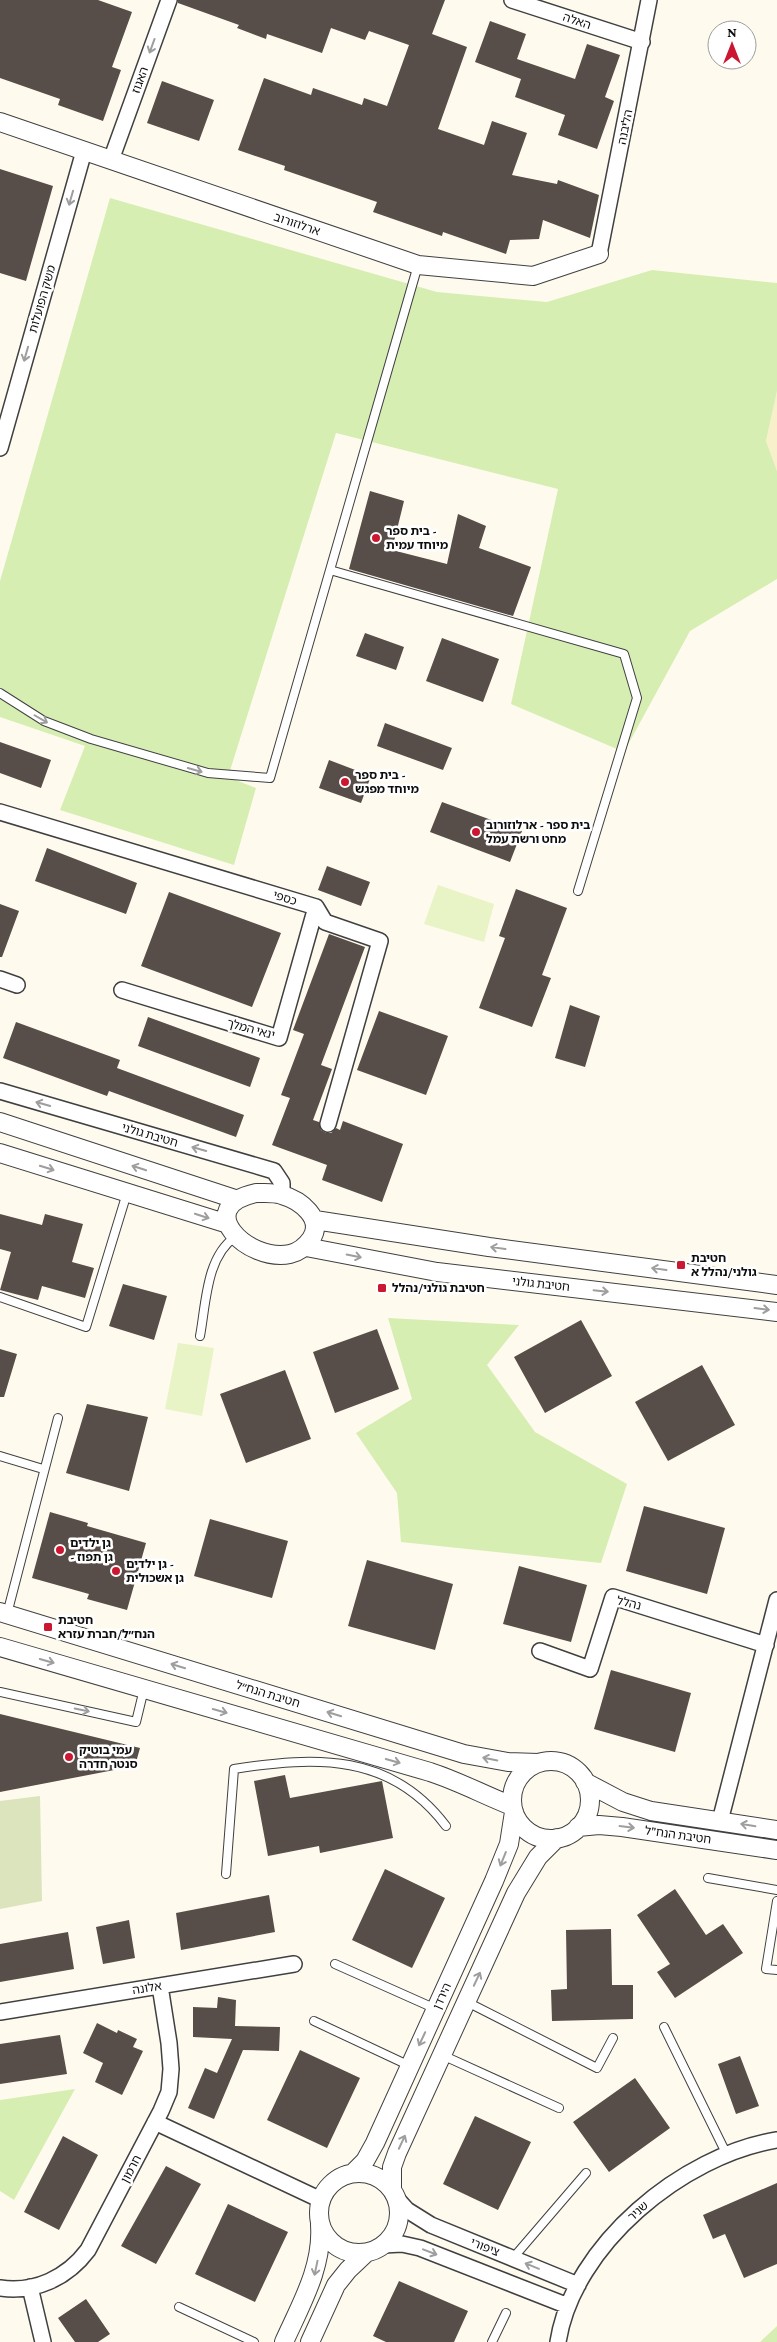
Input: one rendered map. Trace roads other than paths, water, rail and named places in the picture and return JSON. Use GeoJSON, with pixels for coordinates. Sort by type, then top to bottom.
{"type":"FeatureCollection","features":[{"type":"Feature","properties":{"kind":"street","name":"האגוז"},"geometry":{"type":"LineString","coordinates":[[111,160],[168,0]]}},
{"type":"Feature","properties":{"kind":"street","name":"האלה"},"geometry":{"type":"LineString","coordinates":[[512,0],[642,42]]}},
{"type":"Feature","properties":{"kind":"street","name":"הליבנה"},"geometry":{"type":"LineString","coordinates":[[599,254],[649,0]]}},
{"type":"Feature","properties":{"kind":"street","name":"ארלוזורוב"},"geometry":{"type":"LineString","coordinates":[[0,122],[418,265],[533,276],[599,254]]}},
{"type":"Feature","properties":{"kind":"street","name":"משק הפועלות"},"geometry":{"type":"LineString","coordinates":[[0,448],[84,151]]}},
{"type":"Feature","properties":{"kind":"street","name":"כספי"},"geometry":{"type":"LineString","coordinates":[[0,812],[316,907]]}},
{"type":"Feature","properties":{"kind":"street","name":"ינאי המלך"},"geometry":{"type":"LineString","coordinates":[[122,990],[279,1038],[316,907]]}},
{"type":"Feature","properties":{"kind":"street"},"geometry":{"type":"LineString","coordinates":[[316,907],[325,922],[380,941],[328,1124]]}},
{"type":"Feature","properties":{"kind":"street"},"geometry":{"type":"LineString","coordinates":[[0,979],[17,985]]}},
{"type":"Feature","properties":{"kind":"street","name":"חטיבת גולני"},"geometry":{"type":"LineString","coordinates":[[0,1091],[274,1171],[282,1182],[282,1195]]}},
{"type":"Feature","properties":{"kind":"street"},"geometry":{"type":"LineString","coordinates":[[0,1122],[235,1199],[256,1193],[282,1195],[308,1210],[315,1220],[314,1235],[306,1247],[290,1254],[277,1254],[250,1248],[231,1230],[127,1193],[0,1153]]}},
{"type":"Feature","properties":{"kind":"street"},"geometry":{"type":"LineString","coordinates":[[231,1230],[227,1211],[235,1199]]}},
{"type":"Feature","properties":{"kind":"street"},"geometry":{"type":"LineString","coordinates":[[315,1220],[499,1248],[777,1285]]}},
{"type":"Feature","properties":{"kind":"street","name":"חטיבת גולני"},"geometry":{"type":"LineString","coordinates":[[306,1247],[437,1272],[777,1312]]}},
{"type":"Feature","properties":{"kind":"street","name":"נהלל"},"geometry":{"type":"LineString","coordinates":[[540,1651],[590,1669],[613,1597],[766,1646]]}},
{"type":"Feature","properties":{"kind":"street"},"geometry":{"type":"LineString","coordinates":[[720,1821],[777,1600]]}},
{"type":"Feature","properties":{"kind":"street","name":"חטיבת הנח״ל"},"geometry":{"type":"LineString","coordinates":[[4,1613],[464,1754],[508,1762],[538,1762]]}},
{"type":"Feature","properties":{"kind":"street"},"geometry":{"type":"LineString","coordinates":[[0,1647],[144,1689],[360,1759],[453,1779],[513,1809]]}},
{"type":"Feature","properties":{"kind":"street"},"geometry":{"type":"LineString","coordinates":[[538,1762],[563,1762],[578,1772],[585,1782],[589,1793],[589,1806],[585,1817],[578,1827],[569,1834],[557,1838],[544,1838],[528,1831],[519,1822],[513,1809],[512,1793],[519,1776],[528,1768],[538,1762]]}},
{"type":"Feature","properties":{"kind":"street","name":"חטיבת הנח\"ל"},"geometry":{"type":"LineString","coordinates":[[585,1782],[623,1802],[651,1811],[777,1830]]}},
{"type":"Feature","properties":{"kind":"street","name":"הירדן"},"geometry":{"type":"LineString","coordinates":[[352,2173],[365,2160],[374,2144],[509,1844],[513,1809]]}},
{"type":"Feature","properties":{"kind":"street","name":"חטיבת הנח\"ל"},"geometry":{"type":"LineString","coordinates":[[578,1827],[599,1825],[622,1827],[777,1850]]}},
{"type":"Feature","properties":{"kind":"street","name":"הירדן"},"geometry":{"type":"LineString","coordinates":[[395,2195],[392,2167],[397,2153],[516,1893],[538,1857],[557,1838]]}},
{"type":"Feature","properties":{"kind":"street","name":"אלונה"},"geometry":{"type":"LineString","coordinates":[[0,2012],[294,1964]]}},
{"type":"Feature","properties":{"kind":"street","name":"חרמון"},"geometry":{"type":"LineString","coordinates":[[0,2288],[30,2287],[56,2279],[68,2272],[83,2256],[155,2122],[167,2097],[171,2069],[168,2030],[160,1986]]}},
{"type":"Feature","properties":{"kind":"street"},"geometry":{"type":"LineString","coordinates":[[155,2122],[321,2200]]}},
{"type":"Feature","properties":{"kind":"street","name":"שניר"},"geometry":{"type":"LineString","coordinates":[[558,2342],[568,2306],[578,2284],[593,2259],[620,2228],[651,2199],[687,2174],[726,2155],[777,2140]]}},
{"type":"Feature","properties":{"kind":"street"},"geometry":{"type":"LineString","coordinates":[[284,2342],[314,2277],[321,2245],[320,2219],[321,2200],[327,2189],[336,2181],[352,2173],[372,2175],[383,2181],[395,2195],[399,2213],[398,2226],[392,2237],[383,2245],[366,2252],[352,2252],[336,2245],[327,2237],[320,2219]]}},
{"type":"Feature","properties":{"kind":"street","name":"ציפורי"},"geometry":{"type":"LineString","coordinates":[[395,2195],[406,2210],[426,2223],[578,2284]]}},
{"type":"Feature","properties":{"kind":"street","name":"ציפורי"},"geometry":{"type":"LineString","coordinates":[[383,2245],[402,2244],[420,2248],[568,2306]]}},
{"type":"Feature","properties":{"kind":"street"},"geometry":{"type":"LineString","coordinates":[[310,2342],[336,2285],[366,2252]]}},
{"type":"Feature","properties":{"kind":"street"},"geometry":{"type":"LineString","coordinates":[[30,2287],[43,2342]]}},
{"type":"Feature","properties":{"kind":"lane"},"geometry":{"type":"LineString","coordinates":[[0,693],[44,721],[91,739],[208,773],[270,778],[418,265]]}},
{"type":"Feature","properties":{"kind":"lane"},"geometry":{"type":"LineString","coordinates":[[330,570],[624,654],[637,698],[578,891]]}},
{"type":"Feature","properties":{"kind":"lane"},"geometry":{"type":"LineString","coordinates":[[0,1297],[86,1327],[127,1193]]}},
{"type":"Feature","properties":{"kind":"lane"},"geometry":{"type":"LineString","coordinates":[[200,1336],[211,1271],[228,1242],[231,1230]]}},
{"type":"Feature","properties":{"kind":"lane"},"geometry":{"type":"LineString","coordinates":[[4,1613],[58,1418]]}},
{"type":"Feature","properties":{"kind":"lane"},"geometry":{"type":"LineString","coordinates":[[0,1456],[43,1469]]}},
{"type":"Feature","properties":{"kind":"lane"},"geometry":{"type":"LineString","coordinates":[[0,1692],[136,1722],[144,1689]]}},
{"type":"Feature","properties":{"kind":"lane"},"geometry":{"type":"LineString","coordinates":[[226,1874],[234,1769],[297,1761],[324,1762],[360,1759],[407,1786],[435,1811],[446,1826]]}},
{"type":"Feature","properties":{"kind":"lane"},"geometry":{"type":"LineString","coordinates":[[708,1878],[777,1890]]}},
{"type":"Feature","properties":{"kind":"lane"},"geometry":{"type":"LineString","coordinates":[[777,1901],[766,1968],[777,1970]]}},
{"type":"Feature","properties":{"kind":"lane"},"geometry":{"type":"LineString","coordinates":[[335,1964],[436,2009]]}},
{"type":"Feature","properties":{"kind":"lane"},"geometry":{"type":"LineString","coordinates":[[466,2002],[597,2068],[613,2038]]}},
{"type":"Feature","properties":{"kind":"lane"},"geometry":{"type":"LineString","coordinates":[[314,2021],[410,2066]]}},
{"type":"Feature","properties":{"kind":"lane"},"geometry":{"type":"LineString","coordinates":[[664,2027],[726,2155]]}},
{"type":"Feature","properties":{"kind":"lane"},"geometry":{"type":"LineString","coordinates":[[442,2055],[558,2108]]}},
{"type":"Feature","properties":{"kind":"lane"},"geometry":{"type":"LineString","coordinates":[[512,2258],[586,2173]]}},
{"type":"Feature","properties":{"kind":"lane"},"geometry":{"type":"LineString","coordinates":[[179,2307],[254,2342]]}},
{"type":"Feature","properties":{"kind":"lane"},"geometry":{"type":"LineString","coordinates":[[492,2342],[506,2313]]}},
{"type":"Feature","properties":{"kind":"place","name":"בית ספר - מיוחד עמית"},"geometry":{"type":"Point","coordinates":[376,538]}},
{"type":"Feature","properties":{"kind":"place","name":"בית ספר - מיוחד מפגש"},"geometry":{"type":"Point","coordinates":[345,782]}},
{"type":"Feature","properties":{"kind":"place","name":"בית ספר - ארלוזורוב מחט ורשת עמל"},"geometry":{"type":"Point","coordinates":[476,832]}},
{"type":"Feature","properties":{"kind":"place","name":"חטיבת גולני/נהלל א"},"geometry":{"type":"Point","coordinates":[681,1265]}},
{"type":"Feature","properties":{"kind":"place","name":"חטיבת גולני/נהלל"},"geometry":{"type":"Point","coordinates":[382,1288]}},
{"type":"Feature","properties":{"kind":"place","name":"גן ילדים - גן תפוז"},"geometry":{"type":"Point","coordinates":[60,1550]}},
{"type":"Feature","properties":{"kind":"place","name":"גן ילדים - גן אשכולית"},"geometry":{"type":"Point","coordinates":[116,1571]}},
{"type":"Feature","properties":{"kind":"place","name":"חטיבת הנח״ל/חברת עזרא"},"geometry":{"type":"Point","coordinates":[48,1627]}},
{"type":"Feature","properties":{"kind":"place","name":"עמי בוטיק סנטר חדרה"},"geometry":{"type":"Point","coordinates":[69,1757]}}]}
